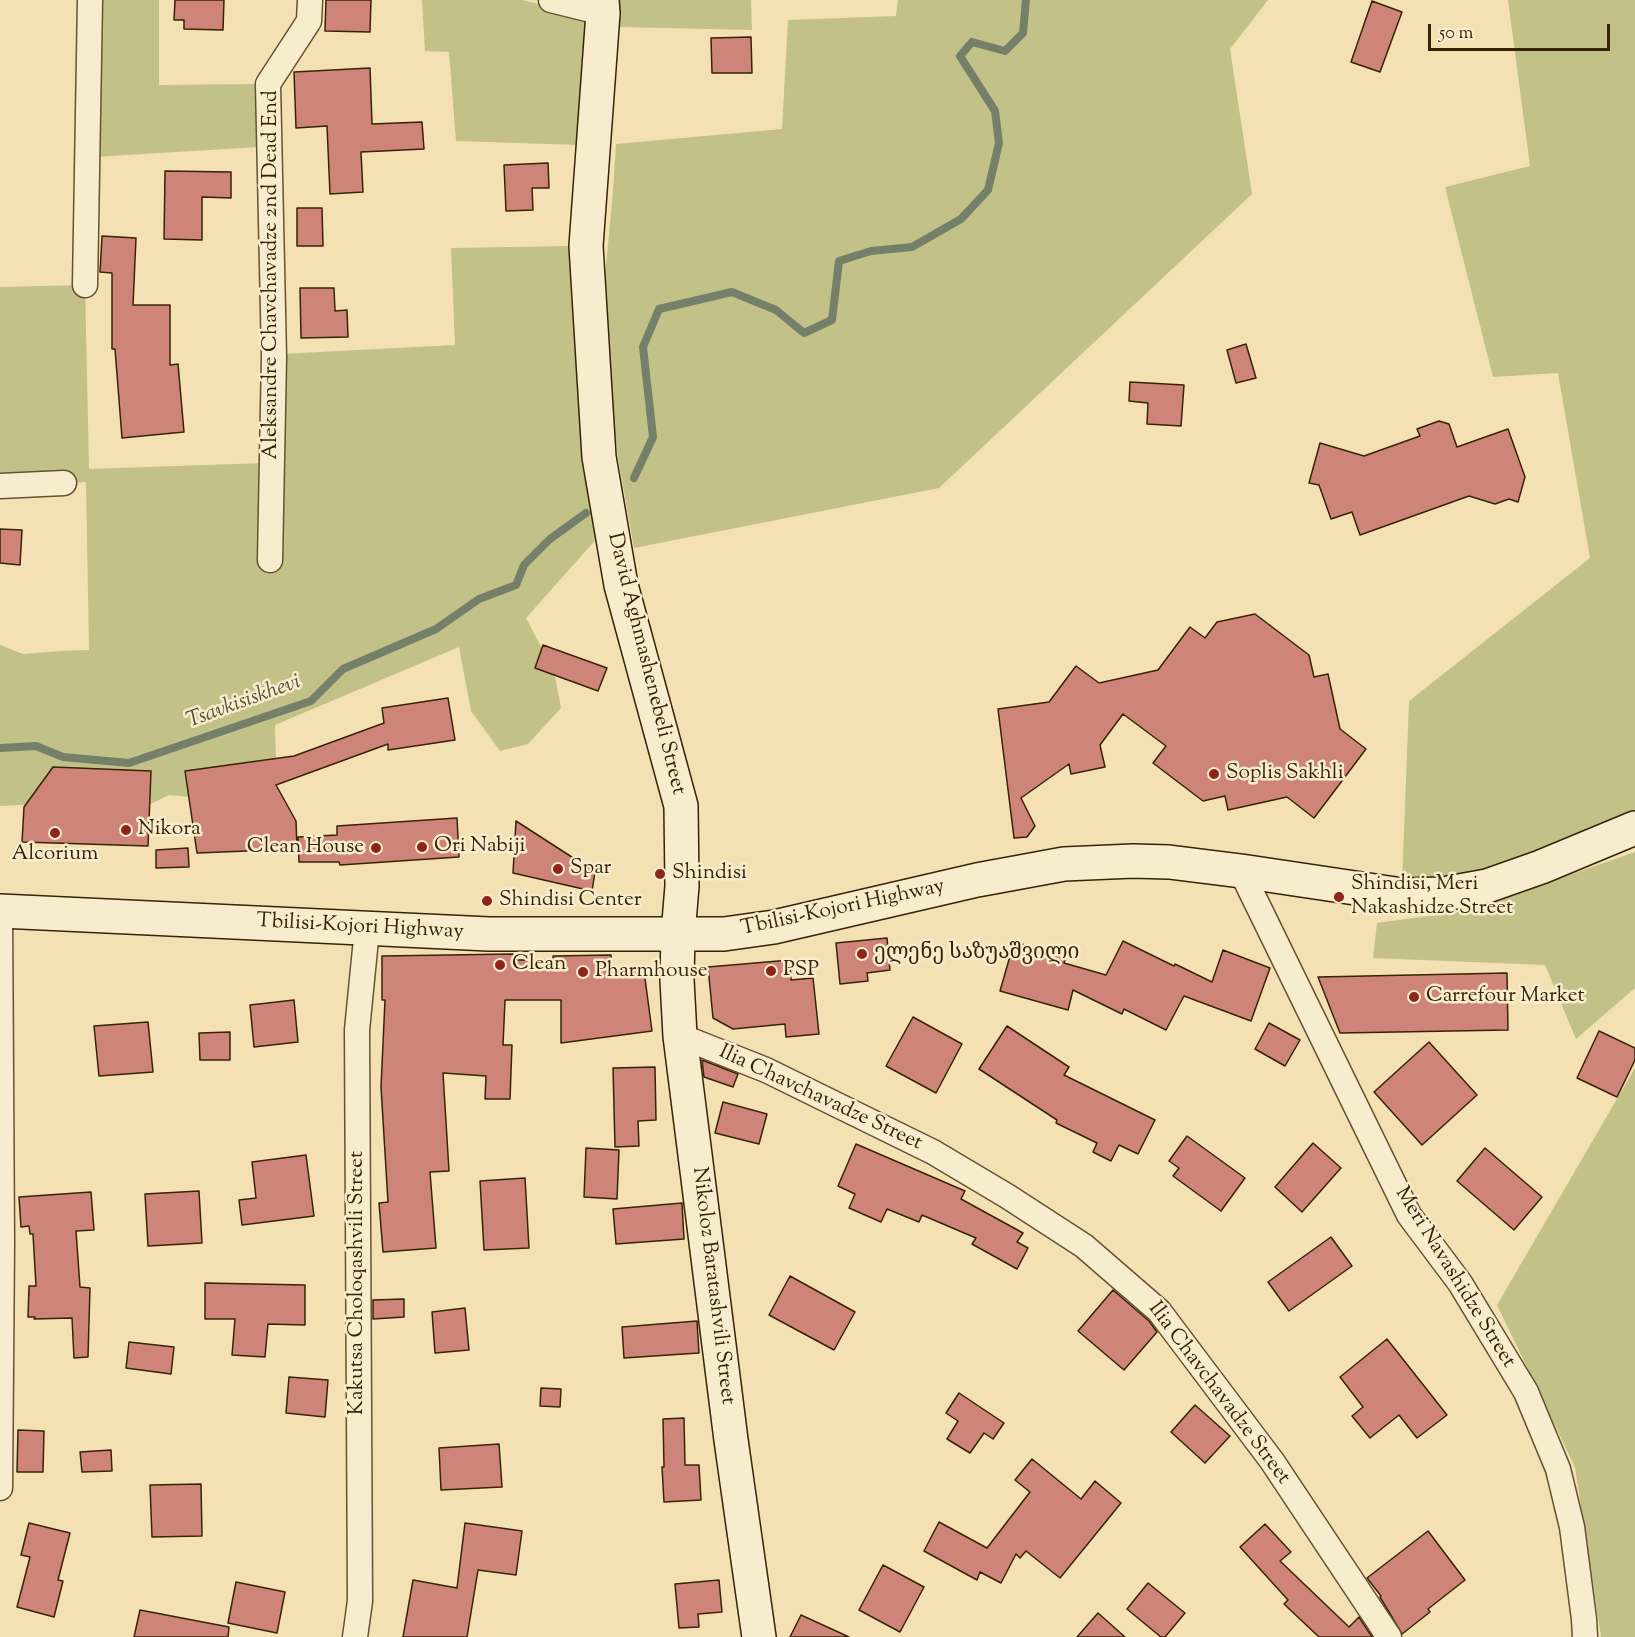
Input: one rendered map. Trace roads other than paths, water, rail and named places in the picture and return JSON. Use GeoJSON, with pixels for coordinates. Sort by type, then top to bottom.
{"type":"FeatureCollection","features":[{"type":"Feature","properties":{"kind":"main road","name":"David Aghmashenebeli Street"},"geometry":{"type":"LineString","coordinates":[[602,6],[586,246],[599,457],[621,585],[681,806],[682,886],[678,934]]}},
{"type":"Feature","properties":{"kind":"main road","name":"Tbilisi-Kojori Highway"},"geometry":{"type":"LineString","coordinates":[[0,911],[489,934],[724,934],[774,927],[977,880],[1064,864],[1169,862],[1402,895],[1443,894],[1487,886],[1541,867],[1635,828]]}},
{"type":"Feature","properties":{"kind":"main road","name":"Nikoloz Baratashvili Street"},"geometry":{"type":"LineString","coordinates":[[678,934],[677,980],[680,1036],[759,1637]]}},
{"type":"Feature","properties":{"kind":"street"},"geometry":{"type":"LineString","coordinates":[[85,285],[90,0]]}},
{"type":"Feature","properties":{"kind":"street","name":"Aleksandre Chavchavadze 2nd Dead End"},"geometry":{"type":"LineString","coordinates":[[270,560],[274,357],[268,84],[309,21],[310,0]]}},
{"type":"Feature","properties":{"kind":"street"},"geometry":{"type":"LineString","coordinates":[[552,0],[602,6]]}},
{"type":"Feature","properties":{"kind":"street"},"geometry":{"type":"LineString","coordinates":[[0,486],[64,483]]}},
{"type":"Feature","properties":{"kind":"street","name":"Meri Navashidze Street"},"geometry":{"type":"LineString","coordinates":[[1241,871],[1409,1215],[1460,1283],[1526,1392],[1558,1469],[1572,1527],[1585,1637]]}},
{"type":"Feature","properties":{"kind":"street"},"geometry":{"type":"LineString","coordinates":[[0,911],[2,1253],[0,1488]]}},
{"type":"Feature","properties":{"kind":"street","name":"Kakutsa Choloqashvili Street"},"geometry":{"type":"LineString","coordinates":[[355,1637],[360,1601],[357,1030],[367,929]]}},
{"type":"Feature","properties":{"kind":"street","name":"Ilia Chavchavadze Street"},"geometry":{"type":"LineString","coordinates":[[680,1036],[766,1070],[933,1152],[1084,1246],[1159,1311],[1272,1461],[1389,1637]]}},
{"type":"Feature","properties":{"kind":"waterway","name":"Tsavkisiskhevi"},"geometry":{"type":"LineString","coordinates":[[634,478],[653,437],[643,347],[659,309],[732,292],[776,310],[804,333],[832,320],[839,261],[871,251],[912,247],[961,219],[988,190],[999,143],[995,111],[960,56],[972,42],[1005,51],[1023,33],[1026,0]]}},
{"type":"Feature","properties":{"kind":"waterway","name":"Tsavkisiskhevi"},"geometry":{"type":"LineString","coordinates":[[0,748],[36,746],[63,757],[129,763],[311,701],[343,669],[436,629],[479,599],[516,585],[524,565],[550,539],[586,513]]}},
{"type":"Feature","properties":{"kind":"place","name":"Soplis Sakhli"},"geometry":{"type":"Point","coordinates":[1214,774]}},
{"type":"Feature","properties":{"kind":"place","name":"Nikora"},"geometry":{"type":"Point","coordinates":[126,830]}},
{"type":"Feature","properties":{"kind":"place","name":"Alcorium"},"geometry":{"type":"Point","coordinates":[55,833]}},
{"type":"Feature","properties":{"kind":"place","name":"Ori Nabiji"},"geometry":{"type":"Point","coordinates":[422,847]}},
{"type":"Feature","properties":{"kind":"place","name":"Clean House"},"geometry":{"type":"Point","coordinates":[376,848]}},
{"type":"Feature","properties":{"kind":"place","name":"Spar"},"geometry":{"type":"Point","coordinates":[558,869]}},
{"type":"Feature","properties":{"kind":"place","name":"Shindisi"},"geometry":{"type":"Point","coordinates":[660,874]}},
{"type":"Feature","properties":{"kind":"place","name":"Shindisi, Meri Nakashidze Street"},"geometry":{"type":"Point","coordinates":[1339,897]}},
{"type":"Feature","properties":{"kind":"place","name":"Shindisi Center"},"geometry":{"type":"Point","coordinates":[487,901]}},
{"type":"Feature","properties":{"kind":"place","name":"ელენე საზუაშვილი"},"geometry":{"type":"Point","coordinates":[862,954]}},
{"type":"Feature","properties":{"kind":"place","name":"Clean"},"geometry":{"type":"Point","coordinates":[500,965]}},
{"type":"Feature","properties":{"kind":"place","name":"PSP"},"geometry":{"type":"Point","coordinates":[771,971]}},
{"type":"Feature","properties":{"kind":"place","name":"Pharmhouse"},"geometry":{"type":"Point","coordinates":[583,972]}},
{"type":"Feature","properties":{"kind":"place","name":"Carrefour Market"},"geometry":{"type":"Point","coordinates":[1414,997]}}]}
